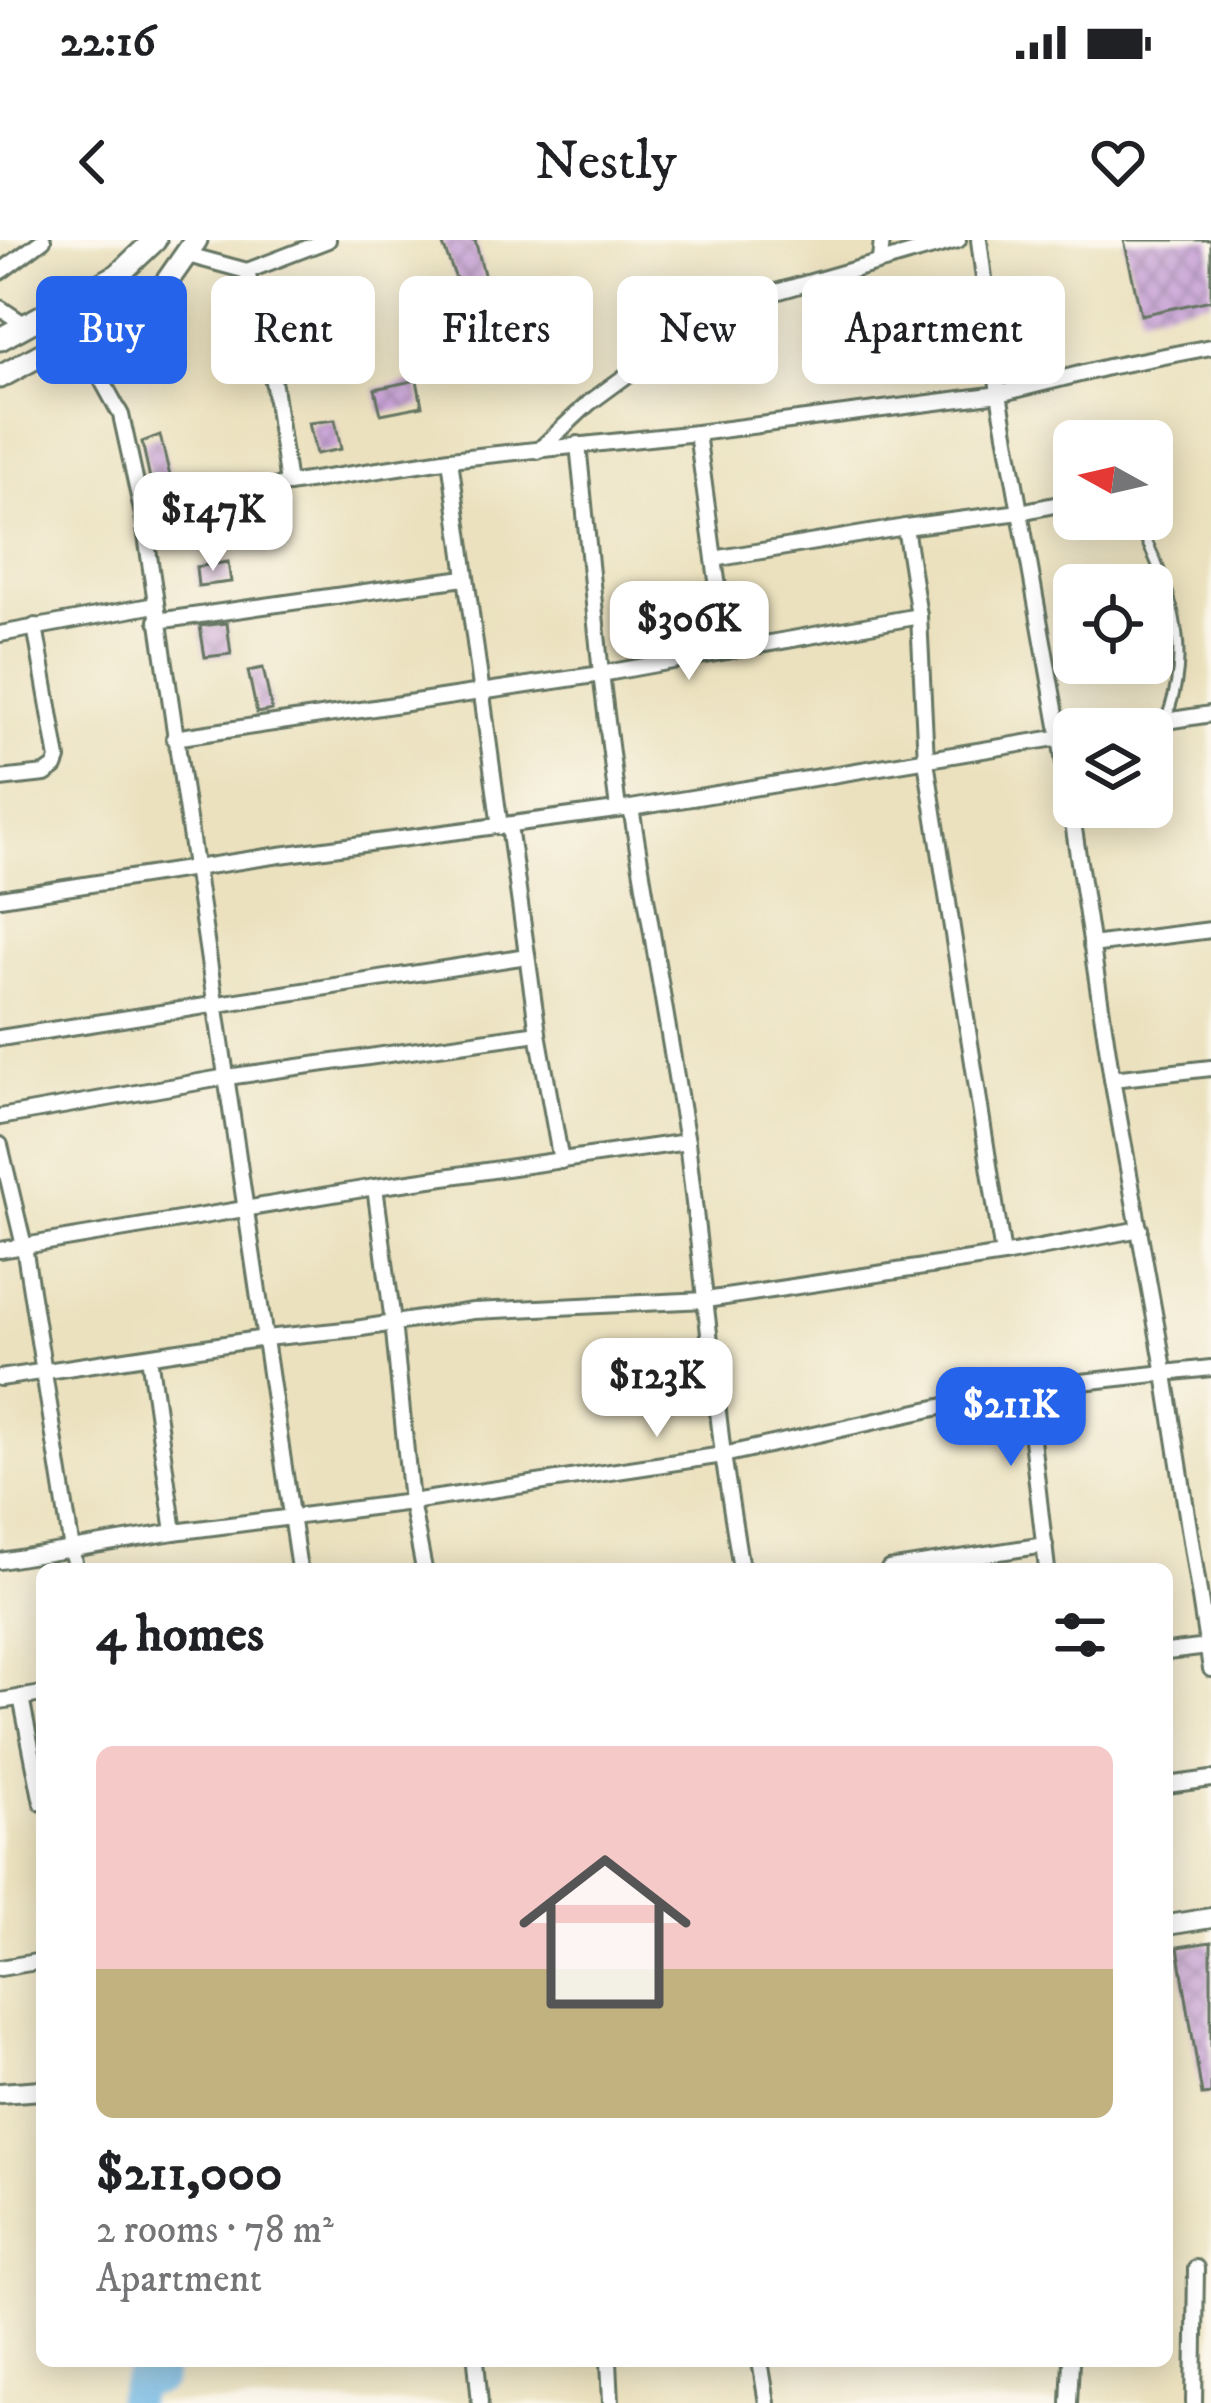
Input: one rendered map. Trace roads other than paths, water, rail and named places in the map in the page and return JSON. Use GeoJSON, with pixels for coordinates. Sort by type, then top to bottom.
{"type":"FeatureCollection","features":[{"type":"Feature","properties":{"kind":"main road"},"geometry":{"type":"LineString","coordinates":[[0,339],[118,275],[155,240]]}},
{"type":"Feature","properties":{"kind":"main road"},"geometry":{"type":"LineString","coordinates":[[171,276],[192,248]]}},
{"type":"Feature","properties":{"kind":"main road"},"geometry":{"type":"LineString","coordinates":[[0,377],[36,357]]}},
{"type":"Feature","properties":{"kind":"street"},"geometry":{"type":"LineString","coordinates":[[0,272],[43,240]]}},
{"type":"Feature","properties":{"kind":"street"},"geometry":{"type":"LineString","coordinates":[[192,248],[247,271],[328,240]]}},
{"type":"Feature","properties":{"kind":"street"},"geometry":{"type":"LineString","coordinates":[[880,260],[882,240]]}},
{"type":"Feature","properties":{"kind":"street"},"geometry":{"type":"LineString","coordinates":[[538,451],[604,392],[741,302],[958,240]]}},
{"type":"Feature","properties":{"kind":"street"},"geometry":{"type":"LineString","coordinates":[[979,240],[999,394],[1061,708]]}},
{"type":"Feature","properties":{"kind":"street"},"geometry":{"type":"LineString","coordinates":[[247,271],[274,386],[288,484]]}},
{"type":"Feature","properties":{"kind":"street"},"geometry":{"type":"LineString","coordinates":[[0,308],[27,326]]}},
{"type":"Feature","properties":{"kind":"street"},"geometry":{"type":"LineString","coordinates":[[142,514],[288,484],[449,459],[999,394],[1211,347]]}},
{"type":"Feature","properties":{"kind":"street"},"geometry":{"type":"LineString","coordinates":[[104,384],[121,415],[142,514],[297,1563]]}},
{"type":"Feature","properties":{"kind":"street"},"geometry":{"type":"LineString","coordinates":[[697,433],[727,651]]}},
{"type":"Feature","properties":{"kind":"street"},"geometry":{"type":"LineString","coordinates":[[578,444],[601,674],[687,1142],[740,1563]]}},
{"type":"Feature","properties":{"kind":"street"},"geometry":{"type":"LineString","coordinates":[[449,459],[482,692],[561,1161]]}},
{"type":"Feature","properties":{"kind":"street"},"geometry":{"type":"LineString","coordinates":[[714,560],[1053,505]]}},
{"type":"Feature","properties":{"kind":"street"},"geometry":{"type":"LineString","coordinates":[[905,526],[919,616],[926,761],[1003,1255]]}},
{"type":"Feature","properties":{"kind":"street"},"geometry":{"type":"LineString","coordinates":[[157,621],[464,578]]}},
{"type":"Feature","properties":{"kind":"street"},"geometry":{"type":"LineString","coordinates":[[0,634],[155,604]]}},
{"type":"Feature","properties":{"kind":"street"},"geometry":{"type":"LineString","coordinates":[[174,737],[601,674],[919,616]]}},
{"type":"Feature","properties":{"kind":"street"},"geometry":{"type":"LineString","coordinates":[[0,779],[45,774],[58,759],[35,626]]}},
{"type":"Feature","properties":{"kind":"street"},"geometry":{"type":"LineString","coordinates":[[1173,720],[1211,715]]}},
{"type":"Feature","properties":{"kind":"street"},"geometry":{"type":"LineString","coordinates":[[0,898],[625,808],[1053,738]]}},
{"type":"Feature","properties":{"kind":"street"},"geometry":{"type":"LineString","coordinates":[[1078,828],[1112,1079],[1211,1669]]}},
{"type":"Feature","properties":{"kind":"street"},"geometry":{"type":"LineString","coordinates":[[1091,945],[1211,930]]}},
{"type":"Feature","properties":{"kind":"street"},"geometry":{"type":"LineString","coordinates":[[0,1038],[527,956]]}},
{"type":"Feature","properties":{"kind":"street"},"geometry":{"type":"LineString","coordinates":[[0,1117],[227,1077],[538,1033]]}},
{"type":"Feature","properties":{"kind":"street"},"geometry":{"type":"LineString","coordinates":[[1112,1079],[1211,1068]]}},
{"type":"Feature","properties":{"kind":"street"},"geometry":{"type":"LineString","coordinates":[[0,1250],[375,1187],[687,1142]]}},
{"type":"Feature","properties":{"kind":"street"},"geometry":{"type":"LineString","coordinates":[[0,1144],[24,1246],[73,1563]]}},
{"type":"Feature","properties":{"kind":"street"},"geometry":{"type":"LineString","coordinates":[[375,1187],[411,1502],[423,1563]]}},
{"type":"Feature","properties":{"kind":"street"},"geometry":{"type":"LineString","coordinates":[[0,1378],[473,1311],[706,1300],[1140,1229]]}},
{"type":"Feature","properties":{"kind":"street"},"geometry":{"type":"LineString","coordinates":[[149,1356],[174,1532]]}},
{"type":"Feature","properties":{"kind":"street"},"geometry":{"type":"LineString","coordinates":[[0,1561],[723,1455],[1026,1388],[1211,1368]]}},
{"type":"Feature","properties":{"kind":"street"},"geometry":{"type":"LineString","coordinates":[[1026,1388],[1046,1563]]}},
{"type":"Feature","properties":{"kind":"street"},"geometry":{"type":"LineString","coordinates":[[928,1563],[1045,1545]]}},
{"type":"Feature","properties":{"kind":"street"},"geometry":{"type":"LineString","coordinates":[[1173,1651],[1208,1647]]}},
{"type":"Feature","properties":{"kind":"street"},"geometry":{"type":"LineString","coordinates":[[0,1701],[36,1695]]}},
{"type":"Feature","properties":{"kind":"street"},"geometry":{"type":"LineString","coordinates":[[21,1697],[36,1772]]}},
{"type":"Feature","properties":{"kind":"street"},"geometry":{"type":"LineString","coordinates":[[1173,1784],[1211,1779]]}},
{"type":"Feature","properties":{"kind":"street"},"geometry":{"type":"LineString","coordinates":[[1173,1924],[1211,1918]]}},
{"type":"Feature","properties":{"kind":"street"},"geometry":{"type":"LineString","coordinates":[[0,1968],[36,1962]]}},
{"type":"Feature","properties":{"kind":"street"},"geometry":{"type":"LineString","coordinates":[[0,2093],[36,2090]]}},
{"type":"Feature","properties":{"kind":"street"},"geometry":{"type":"LineString","coordinates":[[1194,2403],[1196,2268]]}},
{"type":"Feature","properties":{"kind":"street"},"geometry":{"type":"LineString","coordinates":[[477,2367],[480,2403]]}},
{"type":"Feature","properties":{"kind":"street"},"geometry":{"type":"LineString","coordinates":[[609,2367],[611,2403]]}},
{"type":"Feature","properties":{"kind":"street"},"geometry":{"type":"LineString","coordinates":[[761,2367],[766,2403]]}},
{"type":"Feature","properties":{"kind":"street"},"geometry":{"type":"LineString","coordinates":[[1069,2403],[1071,2367]]}},
{"type":"Feature","properties":{"kind":"lane"},"geometry":{"type":"LineString","coordinates":[[1146,540],[1178,628],[1179,681],[1170,708]]}},
{"type":"Feature","properties":{"kind":"waterway"},"geometry":{"type":"LineString","coordinates":[[131,2403],[139,2382],[159,2378]]}}]}
